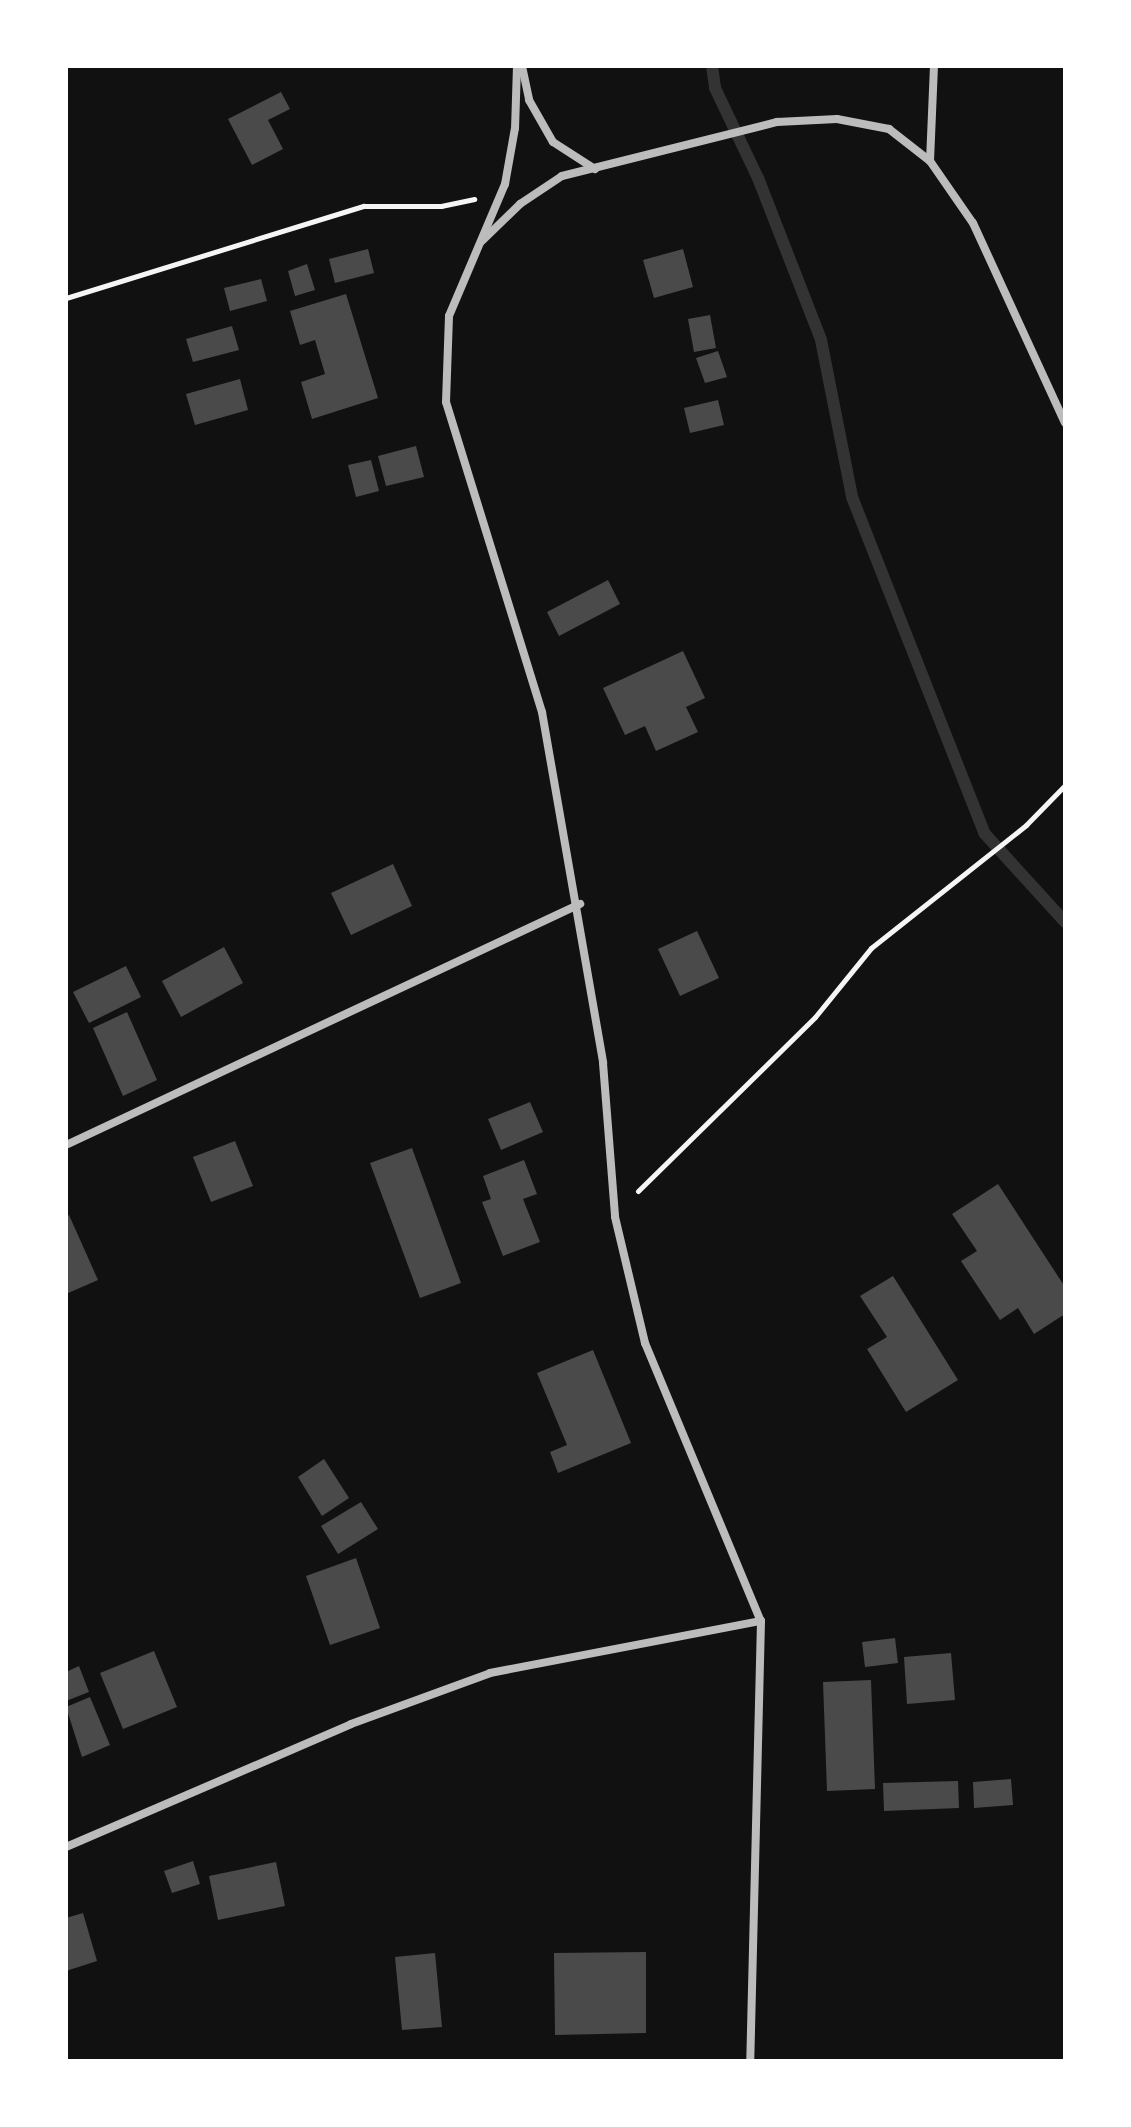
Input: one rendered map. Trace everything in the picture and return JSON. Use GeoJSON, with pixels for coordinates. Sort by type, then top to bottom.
{"type":"FeatureCollection","features":[{"type":"Feature","properties":{"kind":"street"},"geometry":{"type":"LineString","coordinates":[[519,66],[529,100],[553,142],[595,170]]}},
{"type":"Feature","properties":{"kind":"street"},"geometry":{"type":"LineString","coordinates":[[519,66],[515,128],[503,189],[449,316],[446,402],[542,712],[580,904],[603,1063],[615,1217],[645,1343],[761,1621],[750,2061]]}},
{"type":"Feature","properties":{"kind":"street"},"geometry":{"type":"LineString","coordinates":[[930,161],[934,66]]}},
{"type":"Feature","properties":{"kind":"street"},"geometry":{"type":"LineString","coordinates":[[476,247],[520,204],[562,176],[777,122],[837,119],[889,129],[930,161],[973,223],[1065,423]]}},
{"type":"Feature","properties":{"kind":"street"},"geometry":{"type":"LineString","coordinates":[[66,1145],[580,904]]}},
{"type":"Feature","properties":{"kind":"street"},"geometry":{"type":"LineString","coordinates":[[66,1847],[351,1724],[490,1673],[761,1621]]}},
{"type":"Feature","properties":{"kind":"path"},"geometry":{"type":"LineString","coordinates":[[66,298],[364,206],[441,206],[503,189]]}},
{"type":"Feature","properties":{"kind":"path"},"geometry":{"type":"LineString","coordinates":[[615,1217],[664,1161],[815,1017],[871,948],[1026,825],[1065,785]]}},
{"type":"Feature","properties":{"kind":"building"},"geometry":{"type":"Polygon","coordinates":[[[281,92],[290,109],[268,120],[283,149],[252,165],[228,119],[281,92]]]}},
{"type":"Feature","properties":{"kind":"building"},"geometry":{"type":"Polygon","coordinates":[[[368,249],[374,273],[335,283],[329,259],[368,249]]]}},
{"type":"Feature","properties":{"kind":"building"},"geometry":{"type":"Polygon","coordinates":[[[683,249],[693,287],[654,298],[643,260],[683,249]]]}},
{"type":"Feature","properties":{"kind":"building"},"geometry":{"type":"Polygon","coordinates":[[[307,264],[315,290],[295,296],[288,271],[307,264]]]}},
{"type":"Feature","properties":{"kind":"building"},"geometry":{"type":"Polygon","coordinates":[[[261,279],[267,301],[230,311],[224,288],[261,279]]]}},
{"type":"Feature","properties":{"kind":"building"},"geometry":{"type":"Polygon","coordinates":[[[346,294],[378,398],[312,419],[301,382],[325,374],[315,340],[300,345],[290,311],[346,294]]]}},
{"type":"Feature","properties":{"kind":"building"},"geometry":{"type":"Polygon","coordinates":[[[710,315],[716,348],[694,352],[688,319],[710,315]]]}},
{"type":"Feature","properties":{"kind":"building"},"geometry":{"type":"Polygon","coordinates":[[[232,326],[239,350],[193,362],[186,339],[232,326]]]}},
{"type":"Feature","properties":{"kind":"building"},"geometry":{"type":"Polygon","coordinates":[[[718,351],[727,377],[705,383],[696,358],[718,351]]]}},
{"type":"Feature","properties":{"kind":"building"},"geometry":{"type":"Polygon","coordinates":[[[240,379],[248,410],[195,425],[186,394],[240,379]]]}},
{"type":"Feature","properties":{"kind":"building"},"geometry":{"type":"Polygon","coordinates":[[[718,400],[724,425],[690,433],[684,408],[718,400]]]}},
{"type":"Feature","properties":{"kind":"building"},"geometry":{"type":"Polygon","coordinates":[[[416,446],[424,477],[386,486],[378,456],[416,446]]]}},
{"type":"Feature","properties":{"kind":"building"},"geometry":{"type":"Polygon","coordinates":[[[371,460],[379,491],[356,497],[348,465],[371,460]]]}},
{"type":"Feature","properties":{"kind":"building"},"geometry":{"type":"Polygon","coordinates":[[[608,580],[620,604],[559,636],[547,612],[608,580]]]}},
{"type":"Feature","properties":{"kind":"building"},"geometry":{"type":"Polygon","coordinates":[[[683,651],[705,698],[686,707],[698,732],[656,751],[645,726],[625,735],[603,688],[683,651]]]}},
{"type":"Feature","properties":{"kind":"building"},"geometry":{"type":"Polygon","coordinates":[[[393,864],[412,906],[351,935],[331,893],[393,864]]]}},
{"type":"Feature","properties":{"kind":"building"},"geometry":{"type":"Polygon","coordinates":[[[697,931],[719,978],[680,996],[658,949],[697,931]]]}},
{"type":"Feature","properties":{"kind":"building"},"geometry":{"type":"Polygon","coordinates":[[[224,947],[243,983],[181,1017],[162,981],[224,947]]]}},
{"type":"Feature","properties":{"kind":"building"},"geometry":{"type":"Polygon","coordinates":[[[126,966],[141,997],[89,1023],[73,992],[126,966]]]}},
{"type":"Feature","properties":{"kind":"building"},"geometry":{"type":"Polygon","coordinates":[[[127,1012],[157,1080],[123,1096],[93,1028],[127,1012]]]}},
{"type":"Feature","properties":{"kind":"building"},"geometry":{"type":"Polygon","coordinates":[[[530,1102],[543,1132],[501,1150],[488,1119],[530,1102]]]}},
{"type":"Feature","properties":{"kind":"building"},"geometry":{"type":"Polygon","coordinates":[[[235,1141],[253,1186],[211,1202],[193,1157],[235,1141]]]}},
{"type":"Feature","properties":{"kind":"building"},"geometry":{"type":"Polygon","coordinates":[[[412,1148],[461,1283],[420,1298],[370,1163],[412,1148]]]}},
{"type":"Feature","properties":{"kind":"building"},"geometry":{"type":"Polygon","coordinates":[[[524,1160],[537,1194],[523,1199],[540,1242],[503,1256],[482,1202],[491,1199],[483,1176],[524,1160]]]}},
{"type":"Feature","properties":{"kind":"building"},"geometry":{"type":"Polygon","coordinates":[[[998,1184],[1065,1287],[1065,1314],[1034,1334],[1018,1308],[1000,1320],[961,1261],[977,1251],[952,1214],[998,1184]]]}},
{"type":"Feature","properties":{"kind":"building"},"geometry":{"type":"Polygon","coordinates":[[[69,1215],[98,1280],[66,1294],[66,1217],[69,1215]]]}},
{"type":"Feature","properties":{"kind":"building"},"geometry":{"type":"Polygon","coordinates":[[[893,1276],[958,1380],[906,1412],[867,1349],[887,1337],[860,1296],[893,1276]]]}},
{"type":"Feature","properties":{"kind":"building"},"geometry":{"type":"Polygon","coordinates":[[[593,1350],[631,1443],[558,1473],[550,1452],[567,1445],[537,1373],[593,1350]]]}},
{"type":"Feature","properties":{"kind":"building"},"geometry":{"type":"Polygon","coordinates":[[[324,1459],[349,1498],[322,1516],[298,1477],[324,1459]]]}},
{"type":"Feature","properties":{"kind":"building"},"geometry":{"type":"Polygon","coordinates":[[[361,1502],[378,1529],[338,1554],[321,1526],[361,1502]]]}},
{"type":"Feature","properties":{"kind":"building"},"geometry":{"type":"Polygon","coordinates":[[[356,1558],[380,1628],[330,1645],[306,1576],[356,1558]]]}},
{"type":"Feature","properties":{"kind":"building"},"geometry":{"type":"Polygon","coordinates":[[[895,1638],[898,1663],[865,1667],[862,1642],[895,1638]]]}},
{"type":"Feature","properties":{"kind":"building"},"geometry":{"type":"Polygon","coordinates":[[[154,1651],[177,1707],[123,1729],[100,1673],[154,1651]]]}},
{"type":"Feature","properties":{"kind":"building"},"geometry":{"type":"Polygon","coordinates":[[[951,1653],[955,1700],[907,1704],[904,1657],[951,1653]]]}},
{"type":"Feature","properties":{"kind":"building"},"geometry":{"type":"Polygon","coordinates":[[[79,1666],[89,1692],[66,1701],[66,1672],[79,1666]]]}},
{"type":"Feature","properties":{"kind":"building"},"geometry":{"type":"Polygon","coordinates":[[[871,1680],[875,1789],[827,1791],[823,1682],[871,1680]]]}},
{"type":"Feature","properties":{"kind":"building"},"geometry":{"type":"Polygon","coordinates":[[[90,1697],[110,1745],[82,1757],[66,1707],[90,1697]]]}},
{"type":"Feature","properties":{"kind":"building"},"geometry":{"type":"Polygon","coordinates":[[[1011,1779],[1013,1805],[974,1808],[973,1782],[1011,1779]]]}},
{"type":"Feature","properties":{"kind":"building"},"geometry":{"type":"Polygon","coordinates":[[[958,1781],[959,1808],[884,1811],[883,1783],[958,1781]]]}},
{"type":"Feature","properties":{"kind":"building"},"geometry":{"type":"Polygon","coordinates":[[[193,1861],[200,1884],[172,1893],[164,1871],[193,1861]]]}},
{"type":"Feature","properties":{"kind":"building"},"geometry":{"type":"Polygon","coordinates":[[[276,1862],[285,1906],[218,1920],[209,1876],[276,1862]]]}},
{"type":"Feature","properties":{"kind":"building"},"geometry":{"type":"Polygon","coordinates":[[[83,1913],[97,1961],[66,1971],[66,1918],[83,1913]]]}},
{"type":"Feature","properties":{"kind":"building"},"geometry":{"type":"Polygon","coordinates":[[[646,1952],[646,2033],[555,2035],[554,1953],[646,1952]]]}},
{"type":"Feature","properties":{"kind":"building"},"geometry":{"type":"Polygon","coordinates":[[[435,1953],[442,2027],[402,2030],[395,1957],[435,1953]]]}},
{"type":"Feature","properties":{"kind":"waterway"},"geometry":{"type":"LineString","coordinates":[[712,66],[715,88],[758,178],[821,340],[852,497],[985,834],[1065,922]]}}]}
